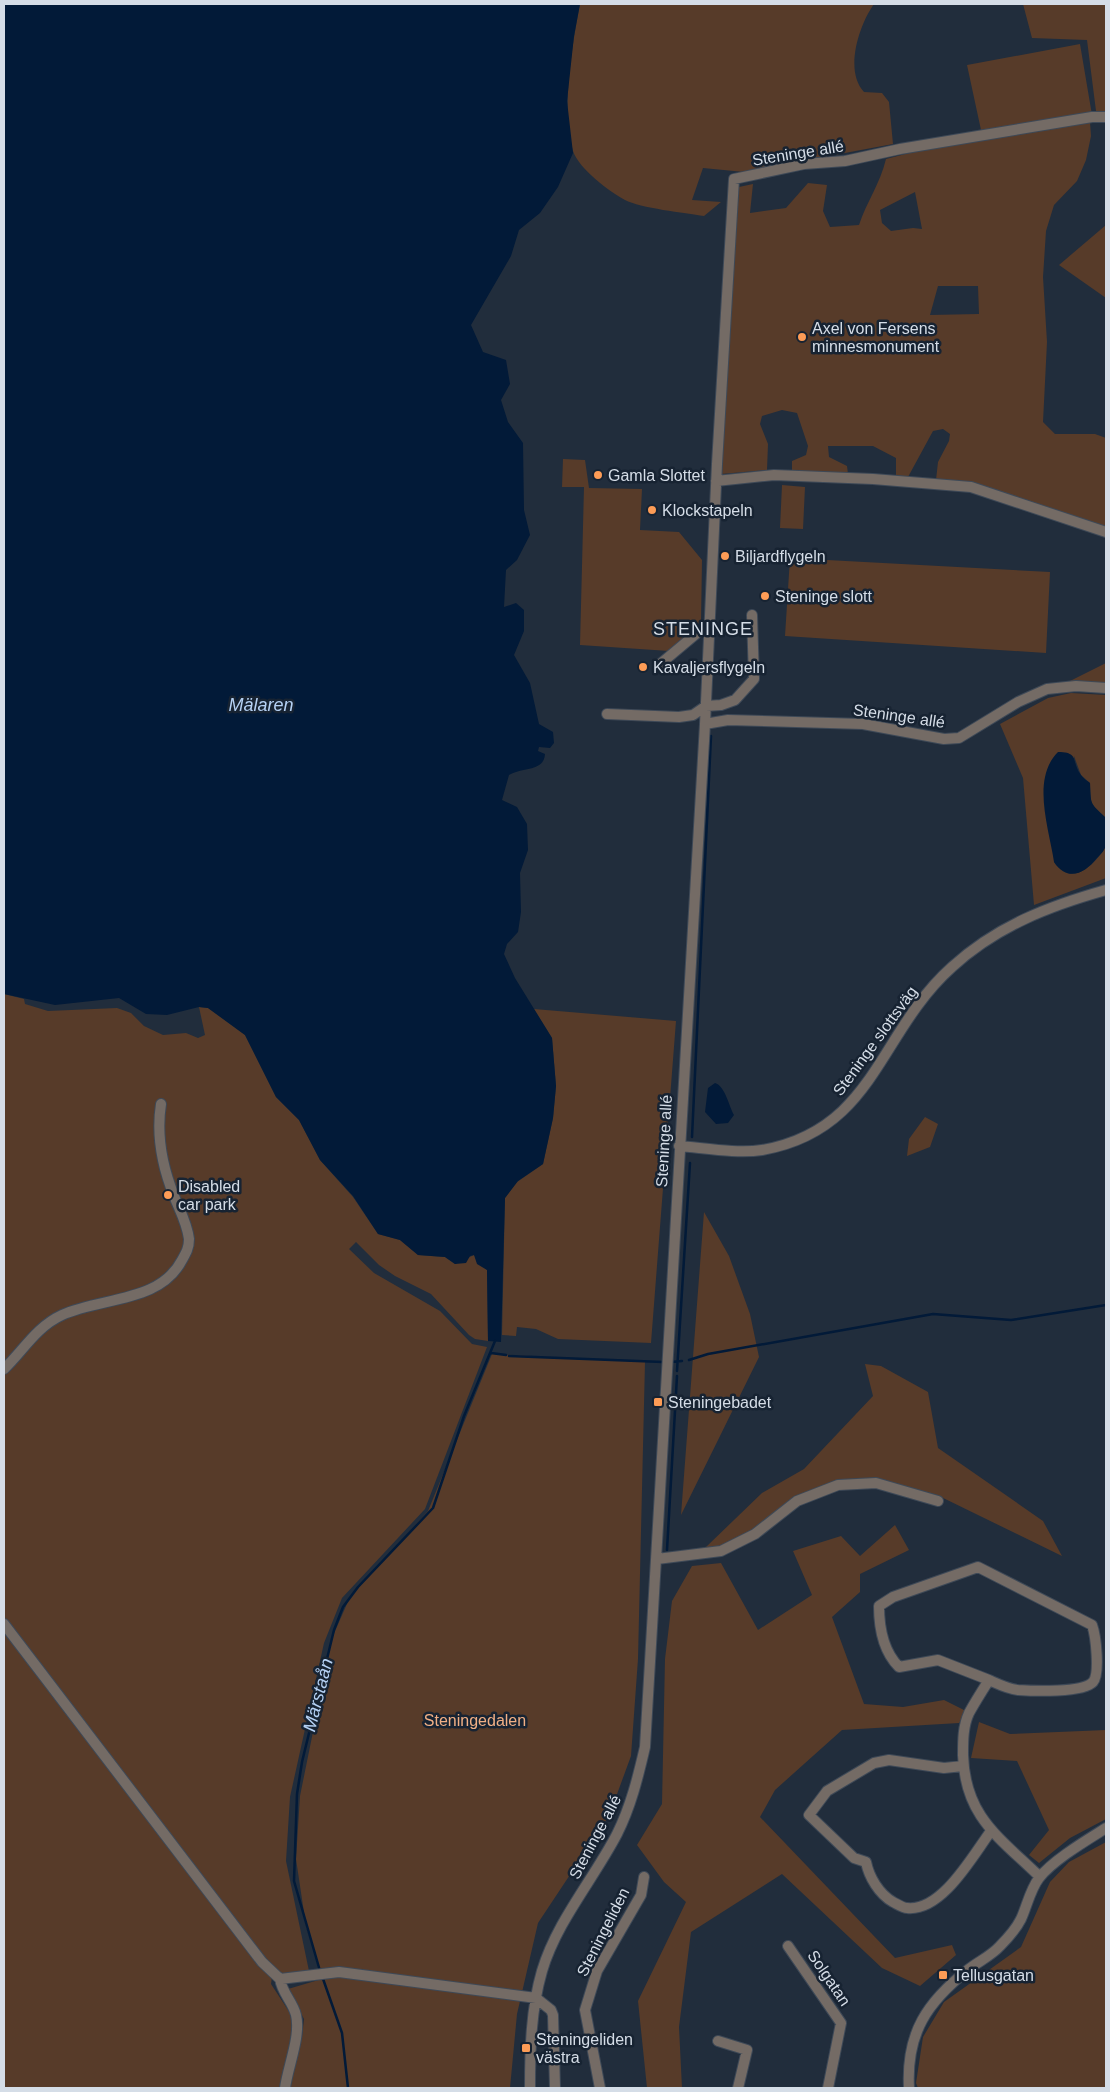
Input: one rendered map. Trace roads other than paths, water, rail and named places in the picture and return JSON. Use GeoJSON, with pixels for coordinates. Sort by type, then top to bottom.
{"type":"FeatureCollection","features":[{"type":"Feature","properties":{"kind":"street","name":"Steninge allé"},"geometry":{"type":"LineString","coordinates":[[530,2088],[530,2045],[536,1998],[543,1970],[556,1936],[617,1834],[635,1790],[645,1747],[705,724],[716,481],[734,179],[804,164],[844,160],[900,149],[1106,117]]}},
{"type":"Feature","properties":{"kind":"street"},"geometry":{"type":"LineString","coordinates":[[716,481],[774,475],[881,480],[971,487],[1106,532]]}},
{"type":"Feature","properties":{"kind":"street"},"geometry":{"type":"LineString","coordinates":[[607,714],[679,717],[693,715],[706,706],[721,705],[735,700],[754,679],[752,615]]}},
{"type":"Feature","properties":{"kind":"street"},"geometry":{"type":"LineString","coordinates":[[659,665],[709,623]]}},
{"type":"Feature","properties":{"kind":"street","name":"Steninge allé"},"geometry":{"type":"LineString","coordinates":[[705,724],[728,720],[863,724],[944,739],[959,738],[1018,702],[1047,689],[1076,686],[1106,688]]}},
{"type":"Feature","properties":{"kind":"street","name":"Steninge slottsväg"},"geometry":{"type":"LineString","coordinates":[[679,1146],[760,1150],[797,1141],[835,1119],[860,1094],[921,1000],[951,968],[984,940],[1021,919],[1060,903],[1106,890]]}},
{"type":"Feature","properties":{"kind":"street"},"geometry":{"type":"LineString","coordinates":[[4,1369],[16,1358],[34,1334],[61,1315],[98,1302],[144,1292],[166,1281],[179,1266],[189,1246],[188,1227],[173,1195],[158,1140],[161,1104]]}},
{"type":"Feature","properties":{"kind":"street"},"geometry":{"type":"LineString","coordinates":[[656,1559],[721,1551],[754,1534],[797,1501],[838,1485],[876,1483],[938,1501]]}},
{"type":"Feature","properties":{"kind":"street"},"geometry":{"type":"LineString","coordinates":[[978,1567],[1092,1625],[1095,1639],[1096,1678],[1086,1687],[1066,1690],[1018,1690],[989,1680],[938,1660],[899,1667],[888,1656],[879,1620],[879,1606],[894,1597],[978,1567]]}},
{"type":"Feature","properties":{"kind":"street"},"geometry":{"type":"LineString","coordinates":[[4,1624],[262,1962],[280,1979],[281,1989],[296,2012],[299,2028],[288,2066],[285,2088]]}},
{"type":"Feature","properties":{"kind":"street"},"geometry":{"type":"LineString","coordinates":[[989,1680],[969,1714],[963,1735],[964,1779],[973,1806],[991,1831],[1040,1877]]}},
{"type":"Feature","properties":{"kind":"street"},"geometry":{"type":"LineString","coordinates":[[964,1766],[944,1768],[889,1760],[874,1763],[828,1791],[810,1815],[854,1858],[866,1862],[869,1875],[890,1900],[907,1908],[926,1906],[940,1898],[991,1831]]}},
{"type":"Feature","properties":{"kind":"street"},"geometry":{"type":"LineString","coordinates":[[909,2088],[908,2066],[914,2033],[933,2002],[970,1968],[998,1948],[1020,1921],[1040,1877],[1077,1846],[1106,1828]]}},
{"type":"Feature","properties":{"kind":"street","name":"Steningeliden"},"geometry":{"type":"LineString","coordinates":[[600,2088],[586,2010],[597,1971],[640,1895],[644,1877]]}},
{"type":"Feature","properties":{"kind":"street","name":"Solgatan"},"geometry":{"type":"LineString","coordinates":[[788,1946],[841,2022],[828,2088]]}},
{"type":"Feature","properties":{"kind":"street"},"geometry":{"type":"LineString","coordinates":[[280,1979],[311,1977],[331,1972],[536,1998],[551,2010],[553,2015],[555,2088]]}},
{"type":"Feature","properties":{"kind":"street"},"geometry":{"type":"LineString","coordinates":[[718,2041],[747,2050],[738,2088]]}},
{"type":"Feature","properties":{"kind":"water","name":"Mälaren"},"geometry":{"type":"Polygon","coordinates":[[[4,4],[580,4],[574,36],[567,101],[573,153],[558,187],[540,213],[519,230],[511,256],[471,325],[483,352],[506,360],[510,384],[501,400],[508,422],[523,443],[524,510],[530,535],[517,560],[506,570],[504,607],[516,603],[524,610],[524,631],[514,655],[530,683],[539,724],[553,732],[554,743],[550,748],[539,747],[538,751],[545,754],[541,764],[509,775],[502,800],[517,807],[527,824],[528,850],[520,873],[521,912],[518,932],[507,944],[504,954],[515,978],[552,1038],[556,1086],[553,1118],[543,1164],[518,1181],[505,1198],[501,1342],[488,1341],[487,1270],[477,1264],[474,1255],[470,1256],[466,1263],[455,1264],[445,1257],[418,1255],[400,1240],[378,1234],[353,1196],[320,1160],[299,1120],[276,1097],[245,1035],[208,1008],[199,1007],[167,1015],[146,1014],[119,998],[55,1005],[4,994],[4,4]]]}},
{"type":"Feature","properties":{"kind":"water"},"geometry":{"type":"Polygon","coordinates":[[[1058,752],[1065,752],[1072,756],[1081,775],[1090,783],[1092,804],[1106,818],[1107,839],[1105,849],[1092,864],[1076,874],[1065,872],[1054,862],[1046,819],[1044,804],[1045,776],[1050,763],[1058,752]]]}},
{"type":"Feature","properties":{"kind":"water"},"geometry":{"type":"Polygon","coordinates":[[[715,1083],[724,1092],[734,1115],[728,1123],[716,1124],[705,1112],[708,1088],[715,1083]]]}},
{"type":"Feature","properties":{"kind":"waterway"},"geometry":{"type":"LineString","coordinates":[[692,1137],[711,736]]}},
{"type":"Feature","properties":{"kind":"waterway"},"geometry":{"type":"LineString","coordinates":[[677,1371],[690,1163]]}},
{"type":"Feature","properties":{"kind":"waterway"},"geometry":{"type":"LineString","coordinates":[[689,1360],[708,1354],[933,1314],[1011,1320],[1106,1305]]}},
{"type":"Feature","properties":{"kind":"waterway","name":"Märstaån"},"geometry":{"type":"LineString","coordinates":[[320,1971],[294,1881],[297,1794],[302,1762],[334,1630],[343,1607],[358,1587],[433,1508],[464,1416],[495,1341]]}},
{"type":"Feature","properties":{"kind":"waterway"},"geometry":{"type":"LineString","coordinates":[[491,1353],[506,1355]]}},
{"type":"Feature","properties":{"kind":"waterway"},"geometry":{"type":"LineString","coordinates":[[509,1356],[663,1362]]}},
{"type":"Feature","properties":{"kind":"waterway"},"geometry":{"type":"LineString","coordinates":[[671,1362],[682,1361]]}},
{"type":"Feature","properties":{"kind":"waterway"},"geometry":{"type":"LineString","coordinates":[[667,1550],[677,1376]]}},
{"type":"Feature","properties":{"kind":"waterway","name":"Märstaån"},"geometry":{"type":"LineString","coordinates":[[322,1976],[342,2033],[348,2088]]}},
{"type":"Feature","properties":{"kind":"place","name":"Axel von Fersens minnesmonument"},"geometry":{"type":"Point","coordinates":[802,337]}},
{"type":"Feature","properties":{"kind":"place","name":"Gamla Slottet"},"geometry":{"type":"Point","coordinates":[598,475]}},
{"type":"Feature","properties":{"kind":"place","name":"Klockstapeln"},"geometry":{"type":"Point","coordinates":[652,510]}},
{"type":"Feature","properties":{"kind":"place","name":"Biljardflygeln"},"geometry":{"type":"Point","coordinates":[725,556]}},
{"type":"Feature","properties":{"kind":"place","name":"Steninge slott"},"geometry":{"type":"Point","coordinates":[765,596]}},
{"type":"Feature","properties":{"kind":"place","name":"Kavaljersflygeln"},"geometry":{"type":"Point","coordinates":[643,667]}},
{"type":"Feature","properties":{"kind":"place","name":"Disabled car park"},"geometry":{"type":"Point","coordinates":[168,1195]}},
{"type":"Feature","properties":{"kind":"place","name":"Steningebadet"},"geometry":{"type":"Point","coordinates":[658,1402]}},
{"type":"Feature","properties":{"kind":"place","name":"Tellusgatan"},"geometry":{"type":"Point","coordinates":[943,1975]}},
{"type":"Feature","properties":{"kind":"place","name":"Steningeliden västra"},"geometry":{"type":"Point","coordinates":[526,2048]}},
{"type":"Feature","properties":{"kind":"district","name":"STENINGE"},"geometry":{"type":"Point","coordinates":[703,629]}},
{"type":"Feature","properties":{"kind":"park label","name":"Steningedalen"},"geometry":{"type":"Point","coordinates":[475,1720]}}]}
